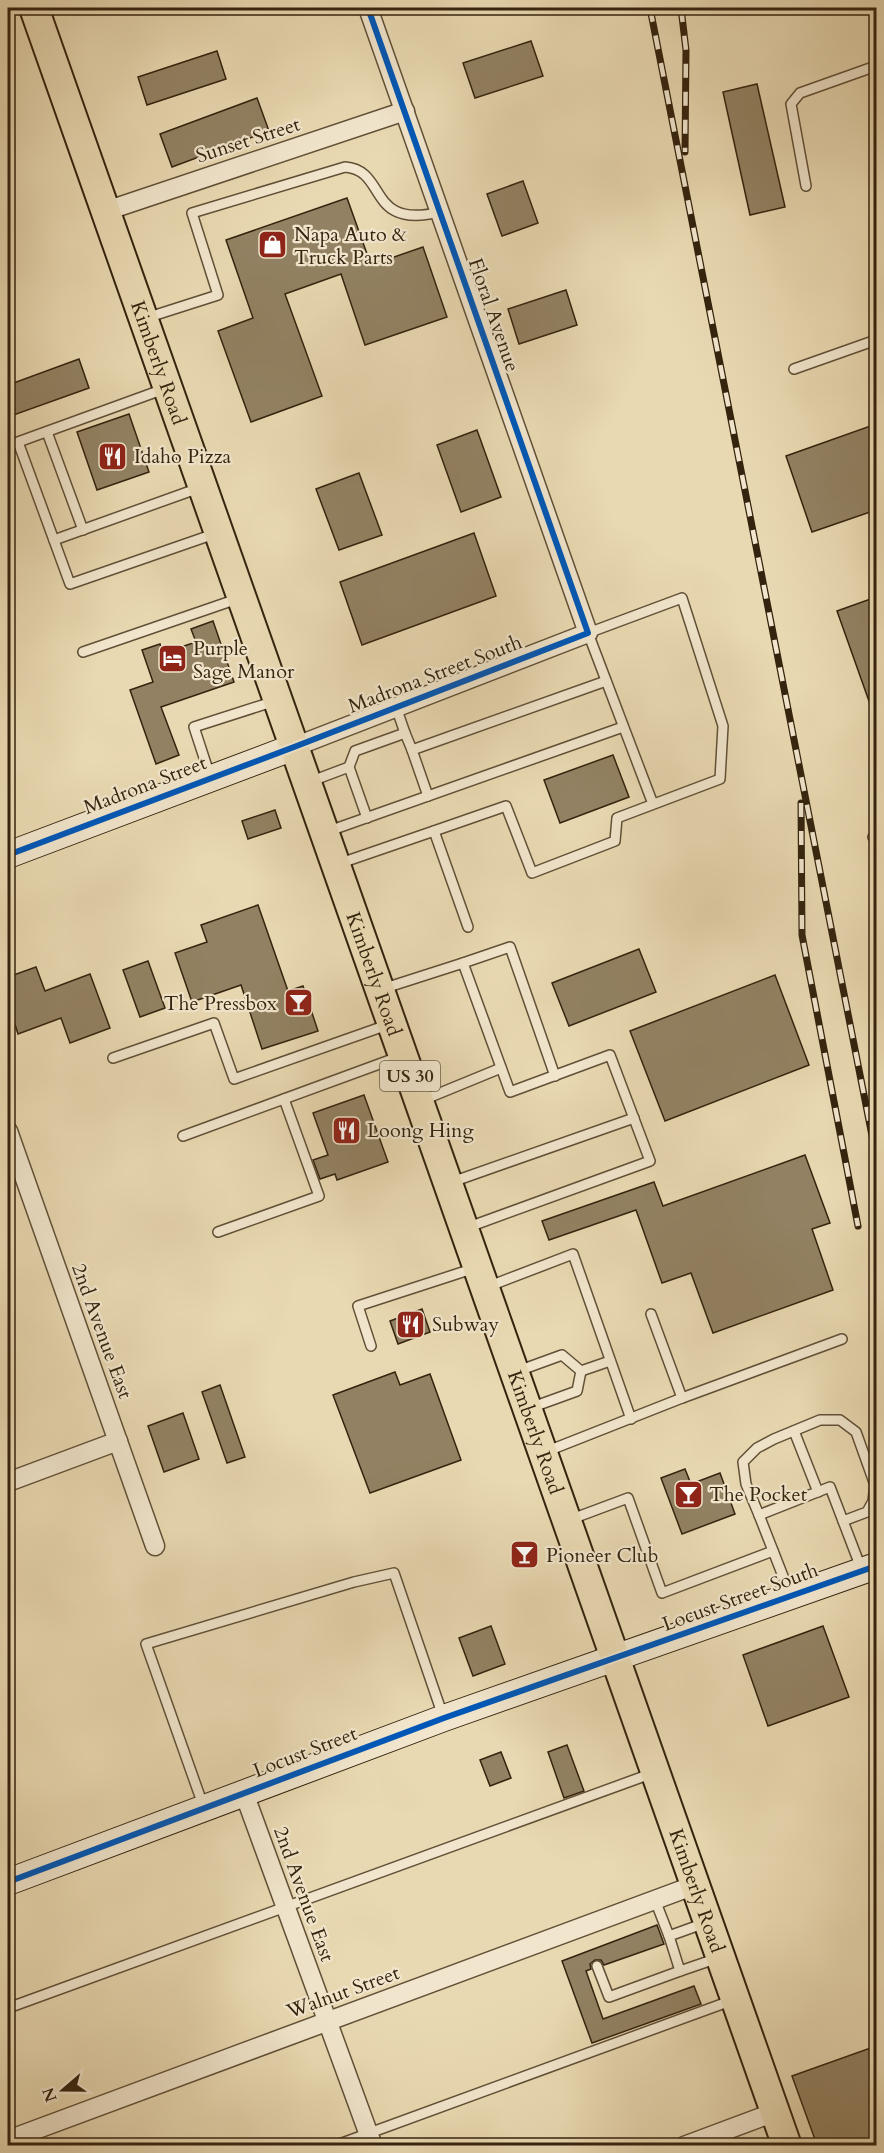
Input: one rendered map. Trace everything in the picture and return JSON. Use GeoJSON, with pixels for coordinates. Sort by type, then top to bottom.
{"type":"FeatureCollection","features":[{"type":"Feature","properties":{"kind":"main road","name":"Kimberly Road"},"geometry":{"type":"LineString","coordinates":[[34,8],[787,2145]]}},
{"type":"Feature","properties":{"kind":"street","name":"Floral Avenue"},"geometry":{"type":"LineString","coordinates":[[368,8],[588,633]]}},
{"type":"Feature","properties":{"kind":"street","name":"Sunset Street"},"geometry":{"type":"LineString","coordinates":[[106,211],[405,111]]}},
{"type":"Feature","properties":{"kind":"street","name":"Madrona Street South"},"geometry":{"type":"LineString","coordinates":[[294,747],[588,633]]}},
{"type":"Feature","properties":{"kind":"street","name":"Madrona Street"},"geometry":{"type":"LineString","coordinates":[[8,855],[294,747]]}},
{"type":"Feature","properties":{"kind":"street","name":"2nd Avenue East"},"geometry":{"type":"LineString","coordinates":[[8,1131],[155,1546]]}},
{"type":"Feature","properties":{"kind":"street"},"geometry":{"type":"LineString","coordinates":[[8,1482],[118,1441]]}},
{"type":"Feature","properties":{"kind":"street","name":"Locust Street South"},"geometry":{"type":"LineString","coordinates":[[615,1659],[869,1568]]}},
{"type":"Feature","properties":{"kind":"street","name":"Locust Street"},"geometry":{"type":"LineString","coordinates":[[8,1882],[444,1718],[615,1659]]}},
{"type":"Feature","properties":{"kind":"street","name":"2nd Avenue East"},"geometry":{"type":"LineString","coordinates":[[244,1793],[284,1908],[371,2139]]}},
{"type":"Feature","properties":{"kind":"street","name":"Walnut Street"},"geometry":{"type":"LineString","coordinates":[[11,2137],[695,1885]]}},
{"type":"Feature","properties":{"kind":"street"},"geometry":{"type":"LineString","coordinates":[[684,2145],[775,2112]]}},
{"type":"Feature","properties":{"kind":"lane"},"geometry":{"type":"LineString","coordinates":[[806,186],[791,104],[794,98],[800,93],[876,66]]}},
{"type":"Feature","properties":{"kind":"lane"},"geometry":{"type":"LineString","coordinates":[[144,318],[218,295],[192,213],[345,166],[355,167],[365,174],[386,206],[396,213],[424,216],[440,212]]}},
{"type":"Feature","properties":{"kind":"lane"},"geometry":{"type":"LineString","coordinates":[[794,369],[876,340]]}},
{"type":"Feature","properties":{"kind":"lane"},"geometry":{"type":"LineString","coordinates":[[168,387],[18,442],[70,584],[219,532]]}},
{"type":"Feature","properties":{"kind":"lane"},"geometry":{"type":"LineString","coordinates":[[47,432],[83,530]]}},
{"type":"Feature","properties":{"kind":"lane"},"geometry":{"type":"LineString","coordinates":[[54,540],[203,486]]}},
{"type":"Feature","properties":{"kind":"lane"},"geometry":{"type":"LineString","coordinates":[[82,652],[242,598]]}},
{"type":"Feature","properties":{"kind":"lane"},"geometry":{"type":"LineString","coordinates":[[336,865],[506,806],[532,873],[615,841],[617,818],[720,779],[723,726],[682,598],[588,633],[653,804]]}},
{"type":"Feature","properties":{"kind":"lane"},"geometry":{"type":"LineString","coordinates":[[412,750],[606,681]]}},
{"type":"Feature","properties":{"kind":"lane"},"geometry":{"type":"LineString","coordinates":[[211,778],[194,727],[278,700]]}},
{"type":"Feature","properties":{"kind":"lane"},"geometry":{"type":"LineString","coordinates":[[396,707],[428,796]]}},
{"type":"Feature","properties":{"kind":"lane"},"geometry":{"type":"LineString","coordinates":[[325,833],[623,727]]}},
{"type":"Feature","properties":{"kind":"lane"},"geometry":{"type":"LineString","coordinates":[[367,818],[349,767],[355,751],[405,733]]}},
{"type":"Feature","properties":{"kind":"lane"},"geometry":{"type":"LineString","coordinates":[[307,783],[349,767]]}},
{"type":"Feature","properties":{"kind":"lane"},"geometry":{"type":"LineString","coordinates":[[434,831],[468,927]]}},
{"type":"Feature","properties":{"kind":"lane"},"geometry":{"type":"LineString","coordinates":[[380,989],[510,947],[555,1076]]}},
{"type":"Feature","properties":{"kind":"lane"},"geometry":{"type":"LineString","coordinates":[[463,963],[510,1092],[610,1055],[650,1161],[464,1228]]}},
{"type":"Feature","properties":{"kind":"lane"},"geometry":{"type":"LineString","coordinates":[[112,1058],[214,1023],[234,1079],[392,1023]]}},
{"type":"Feature","properties":{"kind":"lane"},"geometry":{"type":"LineString","coordinates":[[183,1136],[403,1055]]}},
{"type":"Feature","properties":{"kind":"lane"},"geometry":{"type":"LineString","coordinates":[[419,1101],[501,1068]]}},
{"type":"Feature","properties":{"kind":"lane"},"geometry":{"type":"LineString","coordinates":[[218,1232],[319,1196],[284,1099]]}},
{"type":"Feature","properties":{"kind":"lane"},"geometry":{"type":"LineString","coordinates":[[448,1183],[634,1118]]}},
{"type":"Feature","properties":{"kind":"lane"},"geometry":{"type":"LineString","coordinates":[[371,1346],[358,1306],[573,1254],[631,1419]]}},
{"type":"Feature","properties":{"kind":"lane"},"geometry":{"type":"LineString","coordinates":[[651,1314],[682,1398]]}},
{"type":"Feature","properties":{"kind":"lane"},"geometry":{"type":"LineString","coordinates":[[543,1453],[682,1398],[842,1339]]}},
{"type":"Feature","properties":{"kind":"lane"},"geometry":{"type":"LineString","coordinates":[[515,1372],[562,1355],[581,1371]]}},
{"type":"Feature","properties":{"kind":"lane"},"geometry":{"type":"LineString","coordinates":[[581,1371],[610,1361]]}},
{"type":"Feature","properties":{"kind":"lane"},"geometry":{"type":"LineString","coordinates":[[527,1409],[577,1391],[581,1371]]}},
{"type":"Feature","properties":{"kind":"lane"},"geometry":{"type":"LineString","coordinates":[[791,1596],[746,1484],[743,1462],[758,1448],[774,1438],[820,1420],[840,1420],[856,1432],[875,1485],[873,1502],[867,1512],[843,1521]]}},
{"type":"Feature","properties":{"kind":"lane"},"geometry":{"type":"LineString","coordinates":[[794,1431],[818,1492]]}},
{"type":"Feature","properties":{"kind":"lane"},"geometry":{"type":"LineString","coordinates":[[759,1515],[830,1487],[843,1521],[869,1568]]}},
{"type":"Feature","properties":{"kind":"lane"},"geometry":{"type":"LineString","coordinates":[[567,1520],[628,1498],[662,1593],[773,1551]]}},
{"type":"Feature","properties":{"kind":"lane"},"geometry":{"type":"LineString","coordinates":[[203,1808],[146,1644],[354,1582],[394,1573],[444,1718]]}},
{"type":"Feature","properties":{"kind":"lane"},"geometry":{"type":"LineString","coordinates":[[8,2008],[655,1772]]}},
{"type":"Feature","properties":{"kind":"lane"},"geometry":{"type":"LineString","coordinates":[[655,1900],[680,1971]]}},
{"type":"Feature","properties":{"kind":"lane"},"geometry":{"type":"LineString","coordinates":[[669,1936],[708,1922]]}},
{"type":"Feature","properties":{"kind":"lane"},"geometry":{"type":"LineString","coordinates":[[597,1966],[609,1997],[720,1957]]}},
{"type":"Feature","properties":{"kind":"lane"},"geometry":{"type":"LineString","coordinates":[[334,2145],[371,2139],[735,1999]]}},
{"type":"Feature","properties":{"kind":"building"},"geometry":{"type":"Polygon","coordinates":[[[531,41],[543,76],[475,98],[463,63],[531,41]]]}},
{"type":"Feature","properties":{"kind":"building"},"geometry":{"type":"Polygon","coordinates":[[[217,51],[226,79],[147,105],[138,77],[217,51]]]}},
{"type":"Feature","properties":{"kind":"building"},"geometry":{"type":"Polygon","coordinates":[[[757,84],[785,207],[750,215],[723,92],[757,84]]]}},
{"type":"Feature","properties":{"kind":"building"},"geometry":{"type":"Polygon","coordinates":[[[257,98],[269,131],[172,167],[160,134],[257,98]]]}},
{"type":"Feature","properties":{"kind":"building"},"geometry":{"type":"Polygon","coordinates":[[[523,181],[538,223],[502,236],[487,194],[523,181]]]}},
{"type":"Feature","properties":{"kind":"building"},"geometry":{"type":"Polygon","coordinates":[[[347,198],[371,265],[423,247],[447,317],[365,345],[341,274],[285,294],[322,396],[251,422],[218,331],[253,318],[226,240],[347,198]]]}},
{"type":"Feature","properties":{"kind":"building"},"geometry":{"type":"Polygon","coordinates":[[[566,290],[577,325],[519,344],[508,309],[566,290]]]}},
{"type":"Feature","properties":{"kind":"building"},"geometry":{"type":"Polygon","coordinates":[[[79,359],[89,388],[8,417],[8,385],[79,359]]]}},
{"type":"Feature","properties":{"kind":"building"},"geometry":{"type":"Polygon","coordinates":[[[129,414],[149,472],[97,490],[77,432],[129,414]]]}},
{"type":"Feature","properties":{"kind":"building"},"geometry":{"type":"Polygon","coordinates":[[[876,424],[876,510],[812,532],[786,456],[876,424]]]}},
{"type":"Feature","properties":{"kind":"building"},"geometry":{"type":"Polygon","coordinates":[[[477,430],[501,497],[461,512],[437,445],[477,430]]]}},
{"type":"Feature","properties":{"kind":"building"},"geometry":{"type":"Polygon","coordinates":[[[359,473],[382,535],[339,550],[316,489],[359,473]]]}},
{"type":"Feature","properties":{"kind":"building"},"geometry":{"type":"Polygon","coordinates":[[[474,533],[496,596],[362,645],[340,582],[474,533]]]}},
{"type":"Feature","properties":{"kind":"building"},"geometry":{"type":"Polygon","coordinates":[[[876,597],[876,718],[875,718],[837,611],[876,597]]]}},
{"type":"Feature","properties":{"kind":"building"},"geometry":{"type":"Polygon","coordinates":[[[213,621],[234,682],[161,707],[179,755],[156,764],[130,690],[153,682],[142,650],[160,644],[163,653],[196,642],[191,629],[213,621]]]}},
{"type":"Feature","properties":{"kind":"building"},"geometry":{"type":"Polygon","coordinates":[[[613,755],[629,797],[560,823],[544,780],[613,755]]]}},
{"type":"Feature","properties":{"kind":"building"},"geometry":{"type":"Polygon","coordinates":[[[275,810],[281,828],[248,839],[242,821],[275,810]]]}},
{"type":"Feature","properties":{"kind":"building"},"geometry":{"type":"Polygon","coordinates":[[[258,905],[288,991],[303,986],[318,1031],[262,1049],[241,985],[192,1002],[175,953],[207,942],[201,925],[258,905]]]}},
{"type":"Feature","properties":{"kind":"building"},"geometry":{"type":"Polygon","coordinates":[[[639,949],[656,992],[569,1026],[552,983],[639,949]]]}},
{"type":"Feature","properties":{"kind":"building"},"geometry":{"type":"Polygon","coordinates":[[[148,961],[165,1008],[140,1017],[123,970],[148,961]]]}},
{"type":"Feature","properties":{"kind":"building"},"geometry":{"type":"Polygon","coordinates":[[[36,967],[45,991],[90,974],[110,1028],[70,1043],[61,1018],[18,1034],[8,1002],[8,977],[36,967]]]}},
{"type":"Feature","properties":{"kind":"building"},"geometry":{"type":"Polygon","coordinates":[[[775,975],[809,1065],[665,1121],[630,1031],[775,975]]]}},
{"type":"Feature","properties":{"kind":"building"},"geometry":{"type":"Polygon","coordinates":[[[364,1095],[388,1162],[337,1180],[335,1174],[320,1179],[313,1160],[328,1155],[313,1113],[364,1095]]]}},
{"type":"Feature","properties":{"kind":"building"},"geometry":{"type":"Polygon","coordinates":[[[805,1155],[830,1223],[812,1229],[833,1290],[713,1333],[691,1273],[662,1283],[636,1210],[549,1240],[542,1221],[654,1182],[663,1206],[805,1155]]]}},
{"type":"Feature","properties":{"kind":"building"},"geometry":{"type":"Polygon","coordinates":[[[422,1309],[430,1332],[398,1344],[390,1321],[422,1309]]]}},
{"type":"Feature","properties":{"kind":"building"},"geometry":{"type":"Polygon","coordinates":[[[395,1372],[400,1385],[430,1374],[461,1460],[370,1493],[333,1395],[395,1372]]]}},
{"type":"Feature","properties":{"kind":"building"},"geometry":{"type":"Polygon","coordinates":[[[220,1385],[245,1457],[227,1463],[202,1392],[220,1385]]]}},
{"type":"Feature","properties":{"kind":"building"},"geometry":{"type":"Polygon","coordinates":[[[183,1413],[199,1459],[164,1472],[148,1426],[183,1413]]]}},
{"type":"Feature","properties":{"kind":"building"},"geometry":{"type":"Polygon","coordinates":[[[685,1469],[691,1484],[720,1473],[735,1514],[682,1534],[661,1478],[685,1469]]]}},
{"type":"Feature","properties":{"kind":"building"},"geometry":{"type":"Polygon","coordinates":[[[491,1626],[505,1664],[473,1676],[459,1638],[491,1626]]]}},
{"type":"Feature","properties":{"kind":"building"},"geometry":{"type":"Polygon","coordinates":[[[823,1626],[849,1697],[768,1726],[743,1655],[823,1626]]]}},
{"type":"Feature","properties":{"kind":"building"},"geometry":{"type":"Polygon","coordinates":[[[567,1745],[584,1791],[564,1798],[548,1752],[567,1745]]]}},
{"type":"Feature","properties":{"kind":"building"},"geometry":{"type":"Polygon","coordinates":[[[501,1752],[511,1778],[490,1786],[480,1760],[501,1752]]]}},
{"type":"Feature","properties":{"kind":"building"},"geometry":{"type":"Polygon","coordinates":[[[657,1925],[664,1944],[604,1965],[601,1960],[595,1960],[590,1964],[591,1969],[586,1971],[603,2019],[694,1986],[701,2004],[592,2043],[562,1961],[657,1925]]]}},
{"type":"Feature","properties":{"kind":"building"},"geometry":{"type":"Polygon","coordinates":[[[876,2046],[876,2145],[817,2145],[792,2076],[876,2046]]]}},
{"type":"Feature","properties":{"kind":"railway"},"geometry":{"type":"LineString","coordinates":[[650,8],[876,1156]]}},
{"type":"Feature","properties":{"kind":"railway"},"geometry":{"type":"LineString","coordinates":[[681,8],[686,50],[685,152]]}},
{"type":"Feature","properties":{"kind":"railway"},"geometry":{"type":"LineString","coordinates":[[801,803],[802,935],[858,1226]]}},
{"type":"Feature","properties":{"kind":"cycle path"},"geometry":{"type":"LineString","coordinates":[[8,855],[588,633],[368,8]]}},
{"type":"Feature","properties":{"kind":"cycle path"},"geometry":{"type":"LineString","coordinates":[[8,1882],[444,1718],[876,1566]]}},
{"type":"Feature","properties":{"kind":"place","name":"Napa Auto & Truck Parts"},"geometry":{"type":"Point","coordinates":[273,245]}},
{"type":"Feature","properties":{"kind":"place","name":"Idaho Pizza"},"geometry":{"type":"Point","coordinates":[113,456]}},
{"type":"Feature","properties":{"kind":"place","name":"Purple Sage Manor"},"geometry":{"type":"Point","coordinates":[172,659]}},
{"type":"Feature","properties":{"kind":"place","name":"The Pressbox"},"geometry":{"type":"Point","coordinates":[298,1003]}},
{"type":"Feature","properties":{"kind":"place","name":"Loong Hing"},"geometry":{"type":"Point","coordinates":[346,1130]}},
{"type":"Feature","properties":{"kind":"place","name":"Subway"},"geometry":{"type":"Point","coordinates":[411,1324]}},
{"type":"Feature","properties":{"kind":"place","name":"The Pocket"},"geometry":{"type":"Point","coordinates":[688,1494]}},
{"type":"Feature","properties":{"kind":"place","name":"Pioneer Club"},"geometry":{"type":"Point","coordinates":[525,1555]}}]}
